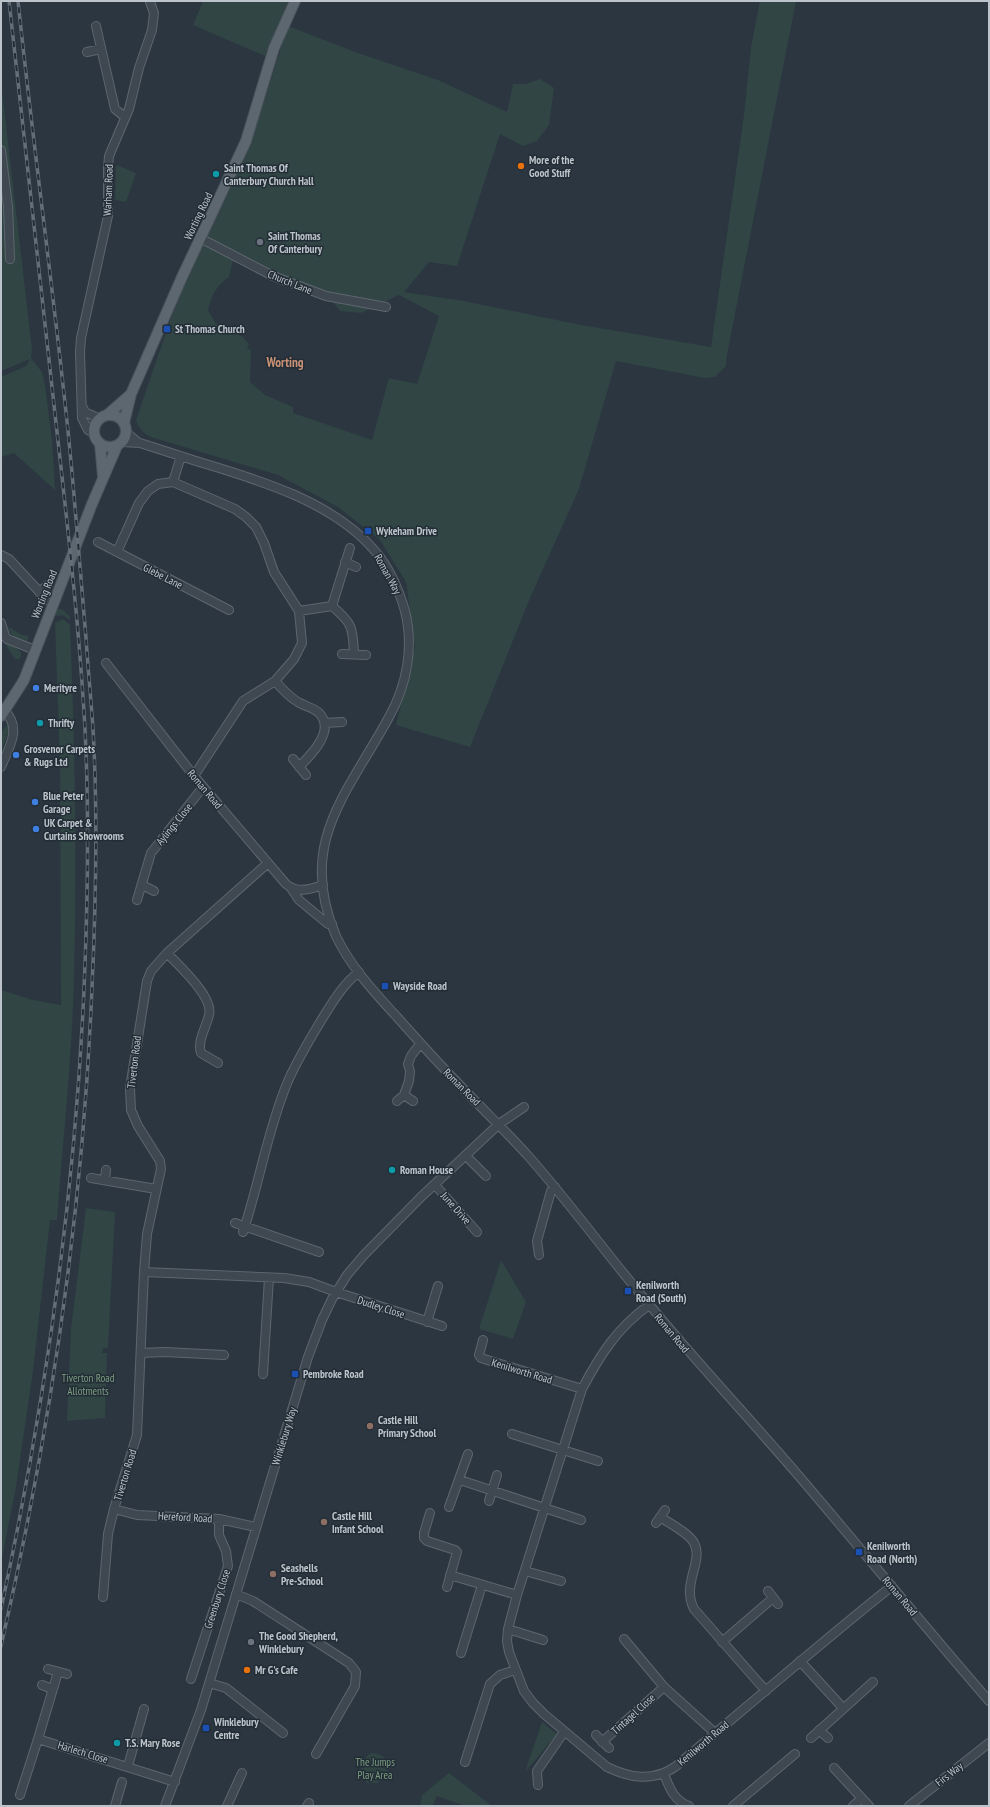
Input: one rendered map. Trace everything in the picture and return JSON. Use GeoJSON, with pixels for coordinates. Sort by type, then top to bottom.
{"type":"FeatureCollection","features":[{"type":"Feature","properties":{"kind":"main road","name":"Worting Road"},"geometry":{"type":"LineString","coordinates":[[3,714],[24,680],[103,477],[122,436],[131,394],[200,238],[246,141],[274,48],[295,1]]}},
{"type":"Feature","properties":{"kind":"main road","name":"Worting Road"},"geometry":{"type":"LineString","coordinates":[[103,417],[131,394]]}},
{"type":"Feature","properties":{"kind":"main road"},"geometry":{"type":"LineString","coordinates":[[114,415],[119,418],[122,436],[108,448],[96,440],[94,433],[94,428],[103,417],[114,415]]}},
{"type":"Feature","properties":{"kind":"main road","name":"Worting Road"},"geometry":{"type":"LineString","coordinates":[[100,444],[103,477]]}},
{"type":"Feature","properties":{"kind":"street","name":"Warham Road"},"geometry":{"type":"LineString","coordinates":[[94,433],[88,430],[84,424],[80,352],[81,338],[108,216],[109,156],[128,110],[138,68],[152,30],[154,13],[149,1]]}},
{"type":"Feature","properties":{"kind":"street"},"geometry":{"type":"LineString","coordinates":[[96,26],[115,109],[125,117]]}},
{"type":"Feature","properties":{"kind":"street"},"geometry":{"type":"LineString","coordinates":[[87,52],[101,49]]}},
{"type":"Feature","properties":{"kind":"street"},"geometry":{"type":"LineString","coordinates":[[1,150],[10,258]]}},
{"type":"Feature","properties":{"kind":"street","name":"Church Lane"},"geometry":{"type":"LineString","coordinates":[[200,238],[273,276],[315,292],[339,299],[386,306]]}},
{"type":"Feature","properties":{"kind":"street"},"geometry":{"type":"LineString","coordinates":[[83,408],[85,412],[103,417]]}},
{"type":"Feature","properties":{"kind":"street","name":"Roman Way"},"geometry":{"type":"LineString","coordinates":[[122,436],[276,486],[318,506],[353,529],[375,550],[388,570],[400,596],[407,620],[409,644],[405,680],[391,715],[335,810],[328,827],[324,848],[323,885]]}},
{"type":"Feature","properties":{"kind":"street"},"geometry":{"type":"LineString","coordinates":[[173,482],[181,456]]}},
{"type":"Feature","properties":{"kind":"street"},"geometry":{"type":"LineString","coordinates":[[117,552],[139,503],[148,491],[158,484],[173,482],[235,509],[256,527],[264,543],[274,572],[299,611],[302,643],[294,659],[275,681],[243,701],[194,776]]}},
{"type":"Feature","properties":{"kind":"street","name":"Glebe Lane"},"geometry":{"type":"LineString","coordinates":[[98,542],[229,610]]}},
{"type":"Feature","properties":{"kind":"street"},"geometry":{"type":"LineString","coordinates":[[332,606],[350,548]]}},
{"type":"Feature","properties":{"kind":"street"},"geometry":{"type":"LineString","coordinates":[[1,555],[9,559],[46,600]]}},
{"type":"Feature","properties":{"kind":"street"},"geometry":{"type":"LineString","coordinates":[[345,562],[356,567]]}},
{"type":"Feature","properties":{"kind":"street"},"geometry":{"type":"LineString","coordinates":[[39,592],[48,585]]}},
{"type":"Feature","properties":{"kind":"street"},"geometry":{"type":"LineString","coordinates":[[299,611],[332,606],[347,619],[351,628],[354,654]]}},
{"type":"Feature","properties":{"kind":"street"},"geometry":{"type":"LineString","coordinates":[[1,623],[4,636],[35,650]]}},
{"type":"Feature","properties":{"kind":"street"},"geometry":{"type":"LineString","coordinates":[[342,654],[366,655]]}},
{"type":"Feature","properties":{"kind":"street","name":"Roman Road"},"geometry":{"type":"LineString","coordinates":[[106,663],[119,689],[291,888],[299,900],[328,924],[332,924]]}},
{"type":"Feature","properties":{"kind":"street"},"geometry":{"type":"LineString","coordinates":[[275,681],[286,694],[320,713],[325,723],[322,738],[315,751],[300,767]]}},
{"type":"Feature","properties":{"kind":"street"},"geometry":{"type":"LineString","coordinates":[[1,767],[14,733],[12,719],[3,714]]}},
{"type":"Feature","properties":{"kind":"street"},"geometry":{"type":"LineString","coordinates":[[325,723],[342,722]]}},
{"type":"Feature","properties":{"kind":"street"},"geometry":{"type":"LineString","coordinates":[[293,760],[306,775]]}},
{"type":"Feature","properties":{"kind":"street","name":"Aylings Close"},"geometry":{"type":"LineString","coordinates":[[136,900],[151,853],[203,787]]}},
{"type":"Feature","properties":{"kind":"street","name":"Tiverton Road"},"geometry":{"type":"LineString","coordinates":[[103,1597],[108,1534],[114,1509],[137,1435],[147,1234],[161,1169],[160,1161],[138,1126],[131,1110],[130,1088],[147,981],[151,971],[167,953],[268,863]]}},
{"type":"Feature","properties":{"kind":"street"},"geometry":{"type":"LineString","coordinates":[[142,885],[154,891]]}},
{"type":"Feature","properties":{"kind":"street"},"geometry":{"type":"LineString","coordinates":[[291,888],[300,890],[323,885]]}},
{"type":"Feature","properties":{"kind":"street","name":"Roman Road"},"geometry":{"type":"LineString","coordinates":[[323,885],[332,924],[339,942],[359,972],[420,1044],[499,1124],[555,1187],[649,1305],[892,1586],[989,1701]]}},
{"type":"Feature","properties":{"kind":"street"},"geometry":{"type":"LineString","coordinates":[[167,953],[190,977],[209,1003],[210,1014],[199,1046],[201,1054],[218,1062]]}},
{"type":"Feature","properties":{"kind":"street"},"geometry":{"type":"LineString","coordinates":[[244,1229],[259,1172],[285,1086],[327,1010],[347,984],[359,972]]}},
{"type":"Feature","properties":{"kind":"street"},"geometry":{"type":"LineString","coordinates":[[397,1101],[404,1095],[409,1080],[410,1071],[408,1064],[411,1056],[420,1044]]}},
{"type":"Feature","properties":{"kind":"street"},"geometry":{"type":"LineString","coordinates":[[404,1095],[412,1101]]}},
{"type":"Feature","properties":{"kind":"street","name":"Winklebury Way"},"geometry":{"type":"LineString","coordinates":[[165,1806],[195,1727],[308,1357],[322,1320],[336,1292],[364,1255],[435,1185],[499,1124],[524,1107]]}},
{"type":"Feature","properties":{"kind":"street"},"geometry":{"type":"LineString","coordinates":[[466,1156],[482,1167],[486,1176]]}},
{"type":"Feature","properties":{"kind":"street"},"geometry":{"type":"LineString","coordinates":[[105,1180],[106,1170]]}},
{"type":"Feature","properties":{"kind":"street"},"geometry":{"type":"LineString","coordinates":[[91,1178],[156,1189]]}},
{"type":"Feature","properties":{"kind":"street","name":"June Drive"},"geometry":{"type":"LineString","coordinates":[[435,1185],[477,1232]]}},
{"type":"Feature","properties":{"kind":"street"},"geometry":{"type":"LineString","coordinates":[[539,1255],[537,1241],[551,1191],[555,1187]]}},
{"type":"Feature","properties":{"kind":"street"},"geometry":{"type":"LineString","coordinates":[[236,1222],[244,1229],[319,1252]]}},
{"type":"Feature","properties":{"kind":"street"},"geometry":{"type":"LineString","coordinates":[[144,1272],[269,1278],[309,1282],[336,1292]]}},
{"type":"Feature","properties":{"kind":"street"},"geometry":{"type":"LineString","coordinates":[[263,1374],[269,1278]]}},
{"type":"Feature","properties":{"kind":"street"},"geometry":{"type":"LineString","coordinates":[[427,1322],[438,1286]]}},
{"type":"Feature","properties":{"kind":"street","name":"Dudley Close"},"geometry":{"type":"LineString","coordinates":[[336,1292],[442,1326]]}},
{"type":"Feature","properties":{"kind":"street","name":"Kenilworth Road"},"geometry":{"type":"LineString","coordinates":[[649,1305],[623,1328],[608,1345],[582,1389],[517,1595],[508,1629],[507,1641],[515,1670],[524,1691],[533,1703],[564,1732],[606,1767],[621,1774],[638,1778],[664,1774],[675,1767],[800,1661],[892,1586]]}},
{"type":"Feature","properties":{"kind":"street","name":"Kenilworth Road"},"geometry":{"type":"LineString","coordinates":[[492,1343],[481,1340],[479,1355],[481,1358],[582,1389]]}},
{"type":"Feature","properties":{"kind":"street"},"geometry":{"type":"LineString","coordinates":[[141,1353],[165,1352],[224,1355]]}},
{"type":"Feature","properties":{"kind":"street"},"geometry":{"type":"LineString","coordinates":[[512,1434],[598,1461]]}},
{"type":"Feature","properties":{"kind":"street"},"geometry":{"type":"LineString","coordinates":[[449,1507],[460,1480],[468,1454]]}},
{"type":"Feature","properties":{"kind":"street"},"geometry":{"type":"LineString","coordinates":[[489,1501],[497,1475]]}},
{"type":"Feature","properties":{"kind":"street"},"geometry":{"type":"LineString","coordinates":[[460,1480],[492,1492],[581,1520]]}},
{"type":"Feature","properties":{"kind":"street","name":"Hereford Road"},"geometry":{"type":"LineString","coordinates":[[114,1509],[137,1514],[219,1519],[256,1528]]}},
{"type":"Feature","properties":{"kind":"street"},"geometry":{"type":"LineString","coordinates":[[430,1514],[424,1533],[424,1538],[427,1541],[457,1552],[447,1587]]}},
{"type":"Feature","properties":{"kind":"street"},"geometry":{"type":"LineString","coordinates":[[660,1517],[689,1537],[694,1543],[696,1551],[689,1592],[690,1602],[697,1613],[766,1691]]}},
{"type":"Feature","properties":{"kind":"street","name":"Greenbury Close"},"geometry":{"type":"LineString","coordinates":[[191,1679],[228,1566],[226,1551],[218,1535],[219,1519]]}},
{"type":"Feature","properties":{"kind":"street"},"geometry":{"type":"LineString","coordinates":[[525,1571],[562,1581]]}},
{"type":"Feature","properties":{"kind":"street"},"geometry":{"type":"LineString","coordinates":[[450,1575],[517,1595]]}},
{"type":"Feature","properties":{"kind":"street"},"geometry":{"type":"LineString","coordinates":[[460,1653],[482,1584]]}},
{"type":"Feature","properties":{"kind":"street"},"geometry":{"type":"LineString","coordinates":[[236,1594],[253,1601],[276,1615],[349,1663],[356,1672],[355,1686],[316,1754]]}},
{"type":"Feature","properties":{"kind":"street"},"geometry":{"type":"LineString","coordinates":[[722,1642],[773,1598]]}},
{"type":"Feature","properties":{"kind":"street"},"geometry":{"type":"LineString","coordinates":[[508,1629],[543,1640]]}},
{"type":"Feature","properties":{"kind":"street","name":"Tintagel Close"},"geometry":{"type":"LineString","coordinates":[[624,1642],[664,1687],[716,1733]]}},
{"type":"Feature","properties":{"kind":"street"},"geometry":{"type":"LineString","coordinates":[[800,1661],[843,1708]]}},
{"type":"Feature","properties":{"kind":"street"},"geometry":{"type":"LineString","coordinates":[[48,1669],[67,1674]]}},
{"type":"Feature","properties":{"kind":"street"},"geometry":{"type":"LineString","coordinates":[[465,1762],[490,1684],[500,1675],[515,1670]]}},
{"type":"Feature","properties":{"kind":"street"},"geometry":{"type":"LineString","coordinates":[[20,1795],[58,1672]]}},
{"type":"Feature","properties":{"kind":"street"},"geometry":{"type":"LineString","coordinates":[[811,1738],[873,1682]]}},
{"type":"Feature","properties":{"kind":"street"},"geometry":{"type":"LineString","coordinates":[[209,1683],[226,1688],[283,1733]]}},
{"type":"Feature","properties":{"kind":"street"},"geometry":{"type":"LineString","coordinates":[[42,1685],[52,1689]]}},
{"type":"Feature","properties":{"kind":"street","name":"Tintagel Close"},"geometry":{"type":"LineString","coordinates":[[602,1742],[664,1687]]}},
{"type":"Feature","properties":{"kind":"street"},"geometry":{"type":"LineString","coordinates":[[128,1766],[144,1709]]}},
{"type":"Feature","properties":{"kind":"street"},"geometry":{"type":"LineString","coordinates":[[819,1730],[828,1738]]}},
{"type":"Feature","properties":{"kind":"street"},"geometry":{"type":"LineString","coordinates":[[538,1785],[538,1771],[564,1732]]}},
{"type":"Feature","properties":{"kind":"street","name":"Tintagel Close"},"geometry":{"type":"LineString","coordinates":[[596,1735],[609,1748]]}},
{"type":"Feature","properties":{"kind":"street","name":"Harlech Close"},"geometry":{"type":"LineString","coordinates":[[38,1738],[175,1782]]}},
{"type":"Feature","properties":{"kind":"street","name":"Firs Way"},"geometry":{"type":"LineString","coordinates":[[908,1806],[989,1743]]}},
{"type":"Feature","properties":{"kind":"street"},"geometry":{"type":"LineString","coordinates":[[733,1806],[796,1754]]}},
{"type":"Feature","properties":{"kind":"street"},"geometry":{"type":"LineString","coordinates":[[834,1768],[869,1806]]}},
{"type":"Feature","properties":{"kind":"street"},"geometry":{"type":"LineString","coordinates":[[227,1806],[242,1772]]}},
{"type":"Feature","properties":{"kind":"street"},"geometry":{"type":"LineString","coordinates":[[664,1774],[670,1790],[676,1797],[689,1806]]}},
{"type":"Feature","properties":{"kind":"street"},"geometry":{"type":"LineString","coordinates":[[117,1805],[122,1782]]}},
{"type":"Feature","properties":{"kind":"street"},"geometry":{"type":"LineString","coordinates":[[853,1806],[861,1798]]}},
{"type":"Feature","properties":{"kind":"green space"},"geometry":{"type":"Polygon","coordinates":[[[203,1],[289,1],[265,56],[193,25],[203,1]]]}},
{"type":"Feature","properties":{"kind":"green space"},"geometry":{"type":"Polygon","coordinates":[[[760,1],[796,1],[726,366],[715,377],[705,378],[616,361],[579,489],[530,598],[470,747],[396,725],[415,647],[406,582],[380,540],[338,507],[278,475],[151,437],[138,426],[136,420],[171,318],[202,243],[226,198],[250,145],[288,26],[355,52],[438,80],[507,112],[513,84],[526,84],[540,79],[554,88],[549,125],[537,141],[523,146],[500,134],[457,266],[429,262],[404,292],[464,301],[576,324],[711,347],[744,115],[751,47],[760,1]],[[225,254],[233,261],[229,277],[215,291],[208,310],[216,324],[243,337],[249,344],[247,348],[251,350],[250,382],[265,395],[293,407],[293,413],[372,440],[389,378],[417,384],[439,316],[399,295],[361,313],[340,311],[333,302],[334,298],[225,254]]]}},
{"type":"Feature","properties":{"kind":"green space"},"geometry":{"type":"Polygon","coordinates":[[[1,82],[32,349],[31,358],[42,372],[45,385],[52,440],[55,490],[14,453],[1,457],[1,377],[26,366],[30,359],[1,371],[1,82]]]}},
{"type":"Feature","properties":{"kind":"green space"},"geometry":{"type":"Polygon","coordinates":[[[116,166],[136,173],[126,202],[115,200],[116,166]]]}},
{"type":"Feature","properties":{"kind":"green space"},"geometry":{"type":"Polygon","coordinates":[[[58,609],[62,609],[70,617],[70,620],[63,615],[55,616],[58,609]]]}},
{"type":"Feature","properties":{"kind":"green space"},"geometry":{"type":"Polygon","coordinates":[[[63,619],[70,625],[75,846],[74,979],[67,1100],[57,1220],[50,1220],[33,1371],[16,1487],[1,1563],[1,990],[33,1000],[61,1005],[60,763],[55,623],[63,619]]]}},
{"type":"Feature","properties":{"kind":"green space"},"geometry":{"type":"Polygon","coordinates":[[[9,627],[22,635],[29,636],[27,641],[13,636],[9,631],[9,627]]]}},
{"type":"Feature","properties":{"kind":"green space"},"geometry":{"type":"Polygon","coordinates":[[[2,639],[21,652],[19,659],[15,659],[2,639]]]}},
{"type":"Feature","properties":{"kind":"green space"},"geometry":{"type":"Polygon","coordinates":[[[9,723],[9,731],[1,752],[1,732],[9,723]]]}},
{"type":"Feature","properties":{"kind":"green space","name":"Tiverton Road Allotments"},"geometry":{"type":"Polygon","coordinates":[[[86,1208],[115,1212],[108,1348],[103,1348],[102,1353],[107,1353],[105,1418],[67,1421],[71,1328],[86,1208]]]}},
{"type":"Feature","properties":{"kind":"green space"},"geometry":{"type":"Polygon","coordinates":[[[501,1260],[526,1302],[513,1339],[479,1329],[501,1260]]]}},
{"type":"Feature","properties":{"kind":"green space"},"geometry":{"type":"Polygon","coordinates":[[[542,1722],[557,1734],[525,1772],[542,1722]]]}},
{"type":"Feature","properties":{"kind":"green space","name":"The Jumps Play Area"},"geometry":{"type":"Polygon","coordinates":[[[372,1753],[384,1757],[388,1767],[388,1776],[377,1783],[367,1783],[362,1772],[361,1764],[368,1755],[372,1753]]]}},
{"type":"Feature","properties":{"kind":"green space"},"geometry":{"type":"Polygon","coordinates":[[[449,1773],[492,1806],[465,1806],[437,1796],[432,1806],[420,1806],[422,1795],[449,1773]]]}},
{"type":"Feature","properties":{"kind":"railway"},"geometry":{"type":"LineString","coordinates":[[1,1609],[46,1369],[67,1208],[81,1047],[88,847],[85,729],[76,608],[9,1]]}},
{"type":"Feature","properties":{"kind":"railway"},"geometry":{"type":"LineString","coordinates":[[1,1646],[35,1483],[62,1319],[81,1154],[88,1070],[96,858],[96,794],[93,729],[73,483],[18,1]]}},
{"type":"Feature","properties":{"kind":"place","name":"More of the Good Stuff"},"geometry":{"type":"Point","coordinates":[521,166]}},
{"type":"Feature","properties":{"kind":"place","name":"Saint Thomas Of Canterbury Church Hall"},"geometry":{"type":"Point","coordinates":[216,174]}},
{"type":"Feature","properties":{"kind":"place","name":"Saint Thomas Of Canterbury"},"geometry":{"type":"Point","coordinates":[260,242]}},
{"type":"Feature","properties":{"kind":"place","name":"St Thomas Church"},"geometry":{"type":"Point","coordinates":[167,329]}},
{"type":"Feature","properties":{"kind":"place","name":"Wykeham Drive"},"geometry":{"type":"Point","coordinates":[368,531]}},
{"type":"Feature","properties":{"kind":"place","name":"Merityre"},"geometry":{"type":"Point","coordinates":[36,688]}},
{"type":"Feature","properties":{"kind":"place","name":"Thrifty"},"geometry":{"type":"Point","coordinates":[40,723]}},
{"type":"Feature","properties":{"kind":"place","name":"Grosvenor Carpets & Rugs Ltd"},"geometry":{"type":"Point","coordinates":[16,755]}},
{"type":"Feature","properties":{"kind":"place","name":"Blue Peter Garage"},"geometry":{"type":"Point","coordinates":[35,802]}},
{"type":"Feature","properties":{"kind":"place","name":"UK Carpet & Curtains Showrooms"},"geometry":{"type":"Point","coordinates":[36,829]}},
{"type":"Feature","properties":{"kind":"place","name":"Wayside Road"},"geometry":{"type":"Point","coordinates":[385,986]}},
{"type":"Feature","properties":{"kind":"place","name":"Roman House"},"geometry":{"type":"Point","coordinates":[392,1170]}},
{"type":"Feature","properties":{"kind":"place","name":"Kenilworth Road (South)"},"geometry":{"type":"Point","coordinates":[628,1291]}},
{"type":"Feature","properties":{"kind":"place","name":"Pembroke Road"},"geometry":{"type":"Point","coordinates":[295,1374]}},
{"type":"Feature","properties":{"kind":"place","name":"Castle Hill Primary School"},"geometry":{"type":"Point","coordinates":[370,1426]}},
{"type":"Feature","properties":{"kind":"place","name":"Castle Hill Infant School"},"geometry":{"type":"Point","coordinates":[324,1522]}},
{"type":"Feature","properties":{"kind":"place","name":"Kenilworth Road (North)"},"geometry":{"type":"Point","coordinates":[859,1552]}},
{"type":"Feature","properties":{"kind":"place","name":"Seashells Pre-School"},"geometry":{"type":"Point","coordinates":[273,1574]}},
{"type":"Feature","properties":{"kind":"place","name":"The Good Shepherd, Winklebury"},"geometry":{"type":"Point","coordinates":[251,1642]}},
{"type":"Feature","properties":{"kind":"place","name":"Mr G's Cafe"},"geometry":{"type":"Point","coordinates":[247,1670]}},
{"type":"Feature","properties":{"kind":"place","name":"Winklebury Centre"},"geometry":{"type":"Point","coordinates":[206,1728]}},
{"type":"Feature","properties":{"kind":"place","name":"T.S. Mary Rose"},"geometry":{"type":"Point","coordinates":[117,1743]}},
{"type":"Feature","properties":{"kind":"district","name":"Worting"},"geometry":{"type":"Point","coordinates":[285,362]}}]}
